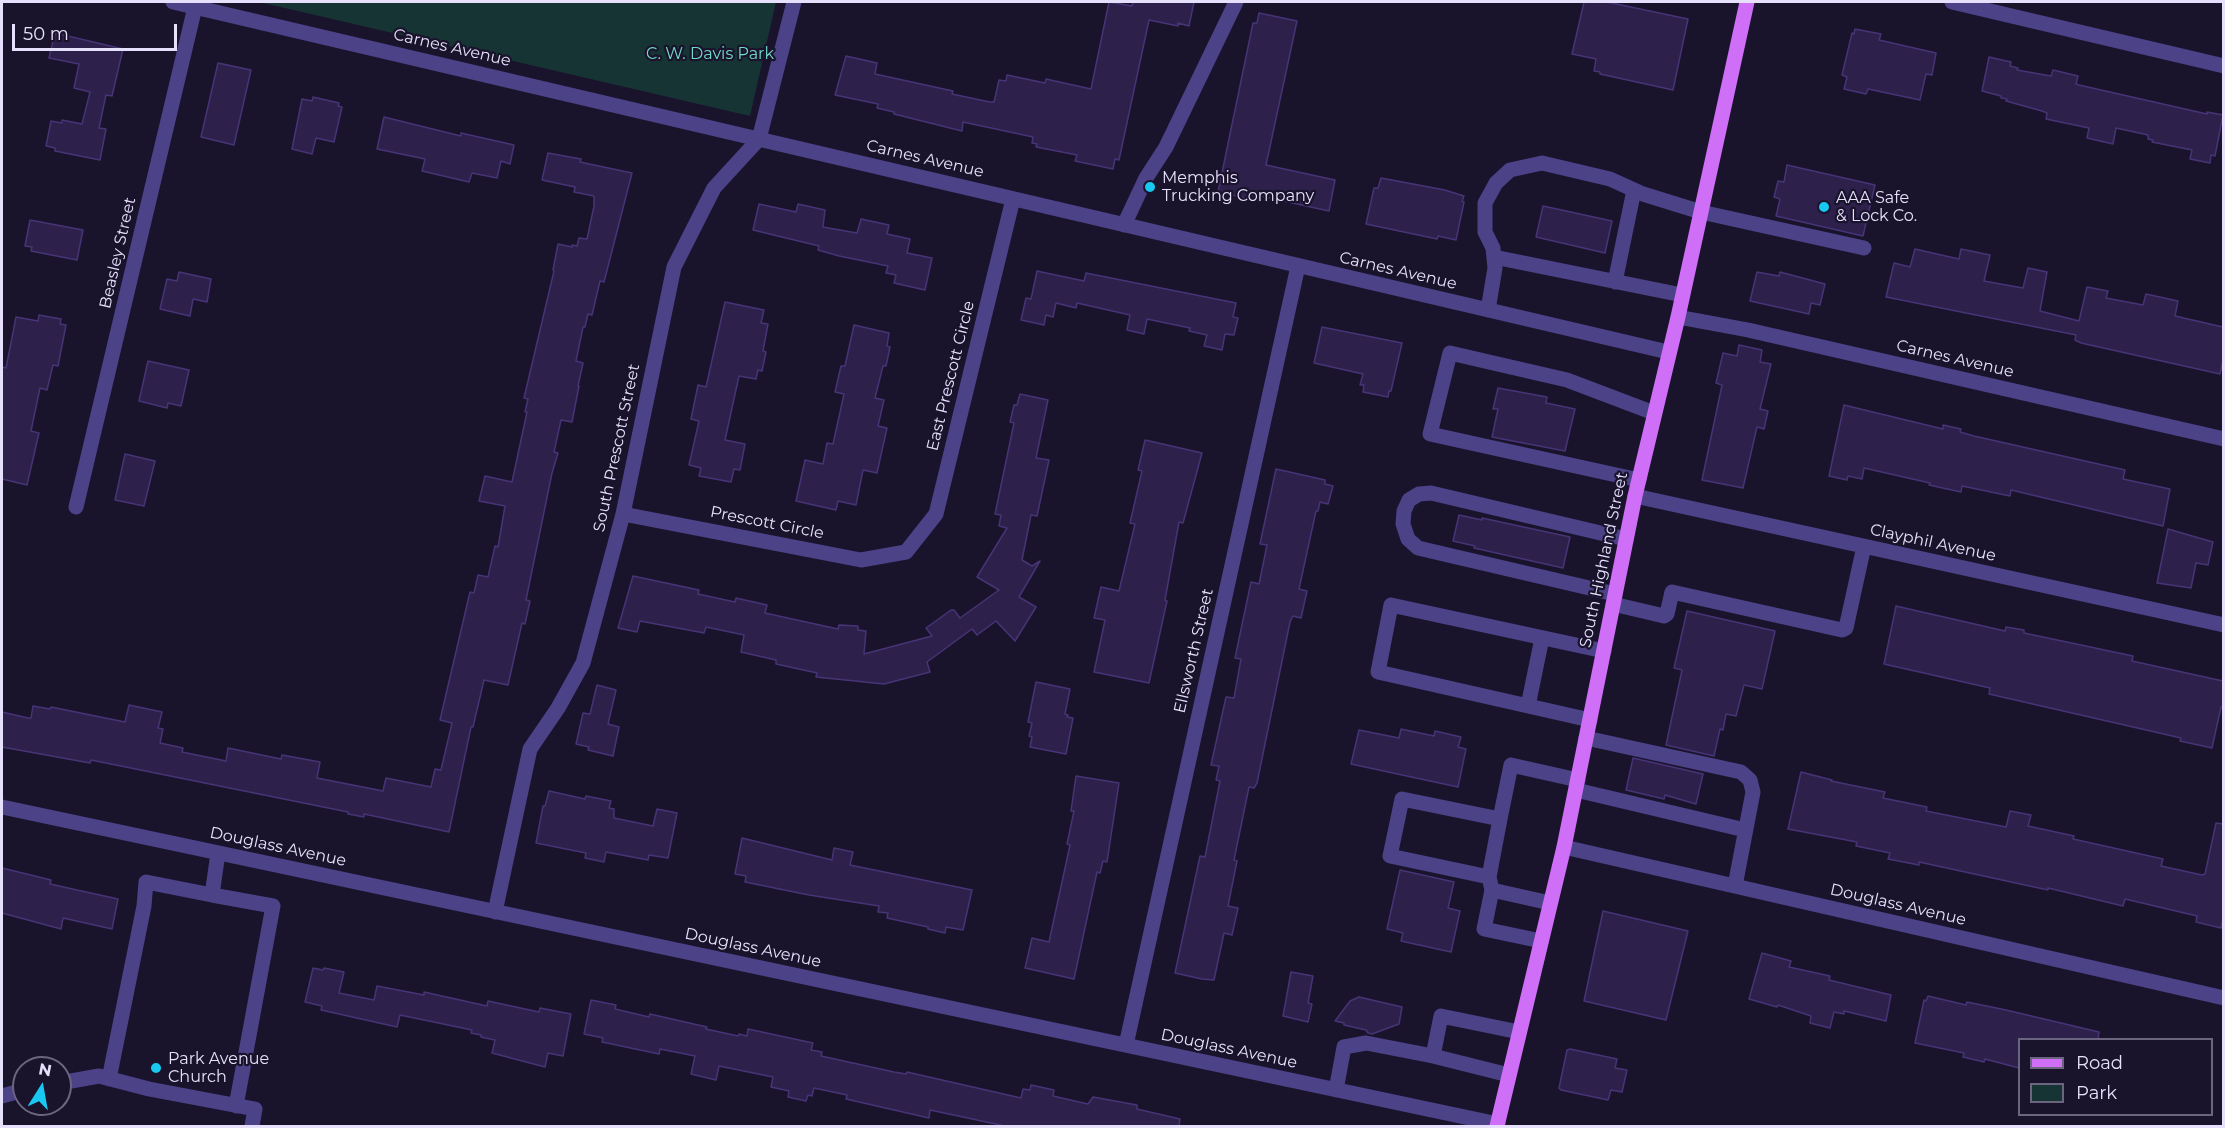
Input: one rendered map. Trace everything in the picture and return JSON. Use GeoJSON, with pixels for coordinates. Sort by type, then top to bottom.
{"type":"FeatureCollection","features":[{"type":"Feature","properties":{"kind":"main road","name":"South Highland Street"},"geometry":{"type":"LineString","coordinates":[[1497,1125],[1564,847],[1635,496],[1748,2]]}},
{"type":"Feature","properties":{"kind":"street","name":"Carnes Avenue"},"geometry":{"type":"LineString","coordinates":[[173,2],[1668,352]]}},
{"type":"Feature","properties":{"kind":"street","name":"South Prescott Street"},"geometry":{"type":"LineString","coordinates":[[495,912],[530,749],[558,708],[583,663],[622,514],[674,267],[714,188],[759,139],[794,2]]}},
{"type":"Feature","properties":{"kind":"street"},"geometry":{"type":"LineString","coordinates":[[1125,225],[1146,178],[1166,147],[1236,2]]}},
{"type":"Feature","properties":{"kind":"street"},"geometry":{"type":"LineString","coordinates":[[1952,2],[2009,8],[2223,66]]}},
{"type":"Feature","properties":{"kind":"street","name":"Beasley Street"},"geometry":{"type":"LineString","coordinates":[[76,507],[195,7]]}},
{"type":"Feature","properties":{"kind":"street"},"geometry":{"type":"LineString","coordinates":[[1488,310],[1495,268],[1493,248],[1485,232],[1485,203],[1496,183],[1510,170],[1542,163],[1610,179],[1634,190],[1701,212],[1864,248]]}},
{"type":"Feature","properties":{"kind":"street"},"geometry":{"type":"LineString","coordinates":[[1615,282],[1634,190]]}},
{"type":"Feature","properties":{"kind":"street","name":"East Prescott Circle"},"geometry":{"type":"LineString","coordinates":[[906,552],[936,514],[1013,198]]}},
{"type":"Feature","properties":{"kind":"street"},"geometry":{"type":"LineString","coordinates":[[1494,257],[1682,295]]}},
{"type":"Feature","properties":{"kind":"street","name":"Ellsworth Street"},"geometry":{"type":"LineString","coordinates":[[1125,1045],[1299,266]]}},
{"type":"Feature","properties":{"kind":"street","name":"Carnes Avenue"},"geometry":{"type":"LineString","coordinates":[[1678,316],[2223,439]]}},
{"type":"Feature","properties":{"kind":"street"},"geometry":{"type":"LineString","coordinates":[[1639,480],[1430,434],[1450,353],[1567,380],[1654,413]]}},
{"type":"Feature","properties":{"kind":"street"},"geometry":{"type":"LineString","coordinates":[[1626,539],[1431,493],[1419,494],[1409,500],[1404,511],[1403,525],[1408,539],[1418,548],[1614,599],[1664,616],[1667,614],[1672,592],[1842,630],[1846,628],[1864,546]]}},
{"type":"Feature","properties":{"kind":"street","name":"Clayphil Avenue"},"geometry":{"type":"LineString","coordinates":[[1635,496],[2223,625]]}},
{"type":"Feature","properties":{"kind":"street","name":"Prescott Circle"},"geometry":{"type":"LineString","coordinates":[[622,514],[861,560],[906,552]]}},
{"type":"Feature","properties":{"kind":"street"},"geometry":{"type":"LineString","coordinates":[[1590,720],[1378,672],[1391,605],[1604,651]]}},
{"type":"Feature","properties":{"kind":"street"},"geometry":{"type":"LineString","coordinates":[[1528,706],[1542,638]]}},
{"type":"Feature","properties":{"kind":"street"},"geometry":{"type":"LineString","coordinates":[[1587,738],[1741,772],[1750,780],[1754,792],[1735,886]]}},
{"type":"Feature","properties":{"kind":"street"},"geometry":{"type":"LineString","coordinates":[[1541,941],[1484,929],[1500,819],[1511,765],[1745,830]]}},
{"type":"Feature","properties":{"kind":"street"},"geometry":{"type":"LineString","coordinates":[[1500,819],[1402,799],[1390,856],[1550,903]]}},
{"type":"Feature","properties":{"kind":"street","name":"Douglass Avenue"},"geometry":{"type":"LineString","coordinates":[[2,807],[1497,1125]]}},
{"type":"Feature","properties":{"kind":"street","name":"Douglass Avenue"},"geometry":{"type":"LineString","coordinates":[[1564,847],[2223,998]]}},
{"type":"Feature","properties":{"kind":"street"},"geometry":{"type":"LineString","coordinates":[[212,895],[218,853]]}},
{"type":"Feature","properties":{"kind":"street"},"geometry":{"type":"LineString","coordinates":[[109,1079],[144,906],[146,882],[273,906],[236,1106]]}},
{"type":"Feature","properties":{"kind":"street"},"geometry":{"type":"LineString","coordinates":[[1433,1056],[1441,1016],[1519,1032]]}},
{"type":"Feature","properties":{"kind":"street"},"geometry":{"type":"LineString","coordinates":[[1336,1090],[1344,1047],[1366,1043],[1433,1056],[1509,1075]]}},
{"type":"Feature","properties":{"kind":"street"},"geometry":{"type":"LineString","coordinates":[[72,1081],[99,1076],[149,1089],[255,1109],[252,1126]]}},
{"type":"Feature","properties":{"kind":"green space","name":"C. W. Davis Park"},"geometry":{"type":"Polygon","coordinates":[[[259,2],[776,2],[750,116],[259,2]]]}},
{"type":"Feature","properties":{"kind":"building"},"geometry":{"type":"Polygon","coordinates":[[[1109,2],[1132,6],[1133,2],[1194,2],[1189,26],[1149,20],[1119,160],[1115,159],[1113,169],[1075,161],[1077,155],[1036,147],[1037,144],[1032,143],[1033,137],[963,122],[962,131],[894,114],[894,112],[877,108],[878,104],[835,95],[846,56],[877,63],[875,74],[953,91],[952,94],[990,102],[994,102],[999,80],[1006,81],[1007,75],[1045,83],[1046,79],[1091,89],[1109,2]]]}},
{"type":"Feature","properties":{"kind":"building"},"geometry":{"type":"Polygon","coordinates":[[[1584,2],[1607,2],[1688,19],[1673,90],[1600,74],[1594,71],[1596,59],[1572,54],[1584,2]]]}},
{"type":"Feature","properties":{"kind":"building"},"geometry":{"type":"Polygon","coordinates":[[[1259,13],[1297,21],[1266,165],[1335,180],[1329,211],[1260,196],[1259,201],[1218,192],[1253,23],[1257,23],[1259,13]]]}},
{"type":"Feature","properties":{"kind":"building"},"geometry":{"type":"Polygon","coordinates":[[[1855,29],[1881,34],[1879,40],[1936,53],[1932,75],[1926,74],[1920,100],[1868,89],[1866,94],[1844,89],[1847,77],[1842,75],[1855,29]]]}},
{"type":"Feature","properties":{"kind":"building"},"geometry":{"type":"Polygon","coordinates":[[[55,33],[123,49],[112,96],[106,95],[99,128],[106,129],[100,160],[55,151],[55,148],[46,146],[51,121],[62,123],[62,120],[82,124],[90,92],[74,88],[79,64],[49,58],[55,33]]]}},
{"type":"Feature","properties":{"kind":"building"},"geometry":{"type":"Polygon","coordinates":[[[1989,57],[2011,62],[2010,66],[2018,68],[2017,70],[2051,76],[2053,70],[2078,76],[2076,84],[2079,85],[2207,114],[2207,112],[2223,115],[2215,156],[2211,155],[2210,163],[2190,159],[2192,150],[2152,142],[2153,140],[2148,139],[2148,135],[2116,128],[2113,144],[2087,138],[2089,128],[2046,119],[2047,113],[1982,91],[1989,57]]]}},
{"type":"Feature","properties":{"kind":"building"},"geometry":{"type":"Polygon","coordinates":[[[218,63],[251,70],[234,145],[201,137],[218,63]]]}},
{"type":"Feature","properties":{"kind":"building"},"geometry":{"type":"Polygon","coordinates":[[[313,97],[339,103],[338,106],[342,107],[334,142],[316,138],[312,154],[292,149],[302,99],[312,101],[313,97]]]}},
{"type":"Feature","properties":{"kind":"building"},"geometry":{"type":"Polygon","coordinates":[[[384,117],[461,136],[461,133],[514,145],[510,164],[501,161],[497,178],[472,173],[469,182],[422,171],[425,159],[377,149],[384,117]]]}},
{"type":"Feature","properties":{"kind":"building"},"geometry":{"type":"Polygon","coordinates":[[[548,153],[581,159],[580,162],[632,173],[604,282],[600,281],[592,315],[588,314],[585,327],[583,327],[576,361],[583,363],[572,422],[561,420],[554,452],[558,453],[526,600],[530,601],[525,624],[522,623],[508,685],[484,680],[473,727],[471,727],[449,832],[364,814],[364,817],[348,814],[348,812],[91,760],[90,763],[2,747],[2,712],[31,718],[33,706],[50,709],[51,707],[125,722],[129,705],[162,712],[158,728],[163,729],[160,743],[183,748],[182,752],[226,761],[228,748],[281,759],[282,755],[320,762],[317,778],[383,791],[386,778],[431,787],[435,769],[441,770],[452,723],[440,720],[470,592],[474,593],[478,575],[488,577],[495,546],[498,547],[505,506],[479,501],[485,476],[512,482],[527,412],[525,412],[528,399],[524,398],[554,271],[558,244],[572,247],[572,245],[577,246],[579,238],[587,239],[594,206],[594,196],[574,192],[575,187],[542,180],[548,153]]]}},
{"type":"Feature","properties":{"kind":"building","name":"AAA Safe & Lock Co."},"geometry":{"type":"Polygon","coordinates":[[[1787,165],[1875,185],[1863,236],[1776,216],[1780,199],[1774,197],[1778,181],[1784,182],[1787,165]]]}},
{"type":"Feature","properties":{"kind":"building"},"geometry":{"type":"Polygon","coordinates":[[[1381,178],[1445,190],[1464,196],[1456,240],[1438,236],[1437,239],[1366,224],[1374,188],[1378,188],[1381,178]]]}},
{"type":"Feature","properties":{"kind":"building"},"geometry":{"type":"Polygon","coordinates":[[[759,204],[796,212],[798,204],[825,210],[823,227],[857,233],[861,219],[889,225],[887,234],[910,239],[907,253],[932,258],[925,290],[894,283],[896,275],[886,273],[888,266],[839,256],[818,250],[819,246],[753,230],[759,204]]]}},
{"type":"Feature","properties":{"kind":"building"},"geometry":{"type":"Polygon","coordinates":[[[1543,206],[1612,221],[1605,253],[1536,237],[1543,206]]]}},
{"type":"Feature","properties":{"kind":"building"},"geometry":{"type":"Polygon","coordinates":[[[30,220],[83,230],[77,260],[31,251],[32,247],[25,246],[30,220]]]}},
{"type":"Feature","properties":{"kind":"building"},"geometry":{"type":"Polygon","coordinates":[[[1915,249],[1959,259],[1961,249],[1990,255],[1984,281],[2023,288],[2028,268],[2047,272],[2040,311],[2079,321],[2087,287],[2108,291],[2106,298],[2143,305],[2146,294],[2178,301],[2175,316],[2223,327],[2223,360],[2220,374],[2081,343],[2075,340],[2076,335],[1886,297],[1894,263],[1910,267],[1915,249]]]}},
{"type":"Feature","properties":{"kind":"building"},"geometry":{"type":"Polygon","coordinates":[[[1037,271],[1084,281],[1086,273],[1236,303],[1233,317],[1238,318],[1234,335],[1225,334],[1222,350],[1204,346],[1207,335],[1189,331],[1190,328],[1147,319],[1144,334],[1127,330],[1130,315],[1077,303],[1076,308],[1056,303],[1053,317],[1046,315],[1044,325],[1021,320],[1026,298],[1031,299],[1037,271]]]}},
{"type":"Feature","properties":{"kind":"building"},"geometry":{"type":"Polygon","coordinates":[[[179,272],[211,279],[207,302],[193,299],[190,316],[160,309],[167,279],[177,281],[179,272]]]}},
{"type":"Feature","properties":{"kind":"building"},"geometry":{"type":"Polygon","coordinates":[[[1757,272],[1779,276],[1780,272],[1825,284],[1820,305],[1811,303],[1809,314],[1750,301],[1757,272]]]}},
{"type":"Feature","properties":{"kind":"building"},"geometry":{"type":"Polygon","coordinates":[[[725,302],[764,310],[761,323],[768,324],[762,371],[758,370],[756,379],[739,376],[725,440],[745,444],[740,470],[734,469],[731,482],[699,476],[701,468],[689,465],[699,421],[691,419],[698,385],[706,387],[725,302]]]}},
{"type":"Feature","properties":{"kind":"building"},"geometry":{"type":"Polygon","coordinates":[[[39,315],[61,319],[60,324],[66,325],[58,366],[53,365],[47,390],[40,388],[31,431],[39,433],[27,485],[2,479],[2,367],[6,368],[16,317],[38,321],[39,315]]]}},
{"type":"Feature","properties":{"kind":"building"},"geometry":{"type":"Polygon","coordinates":[[[854,325],[889,333],[887,346],[890,347],[886,366],[883,366],[875,398],[884,400],[878,426],[887,428],[877,473],[863,470],[856,505],[838,501],[836,510],[796,501],[805,460],[823,464],[827,443],[833,444],[844,394],[835,392],[841,366],[845,366],[854,325]]]}},
{"type":"Feature","properties":{"kind":"building"},"geometry":{"type":"Polygon","coordinates":[[[1322,327],[1402,343],[1388,397],[1363,392],[1364,385],[1360,385],[1363,374],[1314,363],[1322,327]]]}},
{"type":"Feature","properties":{"kind":"building"},"geometry":{"type":"Polygon","coordinates":[[[1739,345],[1762,350],[1760,362],[1771,364],[1760,409],[1768,411],[1764,429],[1757,427],[1743,488],[1702,480],[1722,385],[1716,383],[1723,353],[1737,356],[1739,345]]]}},
{"type":"Feature","properties":{"kind":"building"},"geometry":{"type":"Polygon","coordinates":[[[148,361],[189,370],[181,406],[168,403],[167,408],[139,401],[148,361]]]}},
{"type":"Feature","properties":{"kind":"building"},"geometry":{"type":"Polygon","coordinates":[[[1498,388],[1547,397],[1546,403],[1575,409],[1565,451],[1492,437],[1498,409],[1493,409],[1498,388]]]}},
{"type":"Feature","properties":{"kind":"building"},"geometry":{"type":"Polygon","coordinates":[[[1020,394],[1048,400],[1036,458],[1049,460],[1037,516],[1031,515],[1022,560],[1032,566],[1040,561],[1019,597],[1036,607],[1015,641],[996,621],[977,635],[972,629],[927,662],[930,672],[884,684],[816,677],[817,673],[776,664],[776,660],[741,652],[744,635],[706,627],[704,633],[640,621],[637,632],[618,628],[633,576],[699,590],[698,594],[735,602],[736,598],[767,605],[765,613],[838,629],[839,625],[858,626],[858,630],[866,631],[864,654],[932,636],[926,628],[951,610],[954,610],[960,618],[999,590],[977,577],[1007,528],[999,526],[1001,515],[995,514],[1014,423],[1010,422],[1014,405],[1017,405],[1020,394]]]}},
{"type":"Feature","properties":{"kind":"building"},"geometry":{"type":"Polygon","coordinates":[[[1844,405],[1943,429],[1943,425],[1961,429],[1960,432],[1974,436],[2125,470],[2123,479],[2170,489],[2163,526],[2011,490],[2010,496],[1962,486],[1961,492],[1864,468],[1862,479],[1848,476],[1847,480],[1829,476],[1844,405]]]}},
{"type":"Feature","properties":{"kind":"building"},"geometry":{"type":"Polygon","coordinates":[[[1145,440],[1202,453],[1183,523],[1179,522],[1165,600],[1167,601],[1149,683],[1094,672],[1105,620],[1094,618],[1101,587],[1119,591],[1135,524],[1130,523],[1142,471],[1138,470],[1145,440]]]}},
{"type":"Feature","properties":{"kind":"building"},"geometry":{"type":"Polygon","coordinates":[[[125,454],[155,461],[144,506],[115,500],[125,454]]]}},
{"type":"Feature","properties":{"kind":"building"},"geometry":{"type":"Polygon","coordinates":[[[1276,469],[1325,480],[1325,484],[1333,486],[1328,504],[1320,502],[1318,511],[1316,511],[1299,589],[1307,591],[1301,618],[1293,616],[1290,622],[1257,783],[1254,788],[1249,787],[1234,860],[1237,861],[1228,906],[1238,908],[1232,935],[1224,933],[1214,980],[1202,979],[1175,973],[1200,856],[1205,857],[1220,781],[1216,780],[1219,766],[1211,765],[1226,697],[1234,698],[1241,659],[1235,658],[1251,582],[1259,584],[1267,545],[1260,544],[1276,469]]]}},
{"type":"Feature","properties":{"kind":"building"},"geometry":{"type":"Polygon","coordinates":[[[1459,515],[1570,537],[1563,568],[1453,541],[1459,515]]]}},
{"type":"Feature","properties":{"kind":"building"},"geometry":{"type":"Polygon","coordinates":[[[2168,529],[2213,542],[2208,565],[2196,563],[2191,588],[2157,583],[2168,529]]]}},
{"type":"Feature","properties":{"kind":"building"},"geometry":{"type":"Polygon","coordinates":[[[1896,606],[2005,631],[2006,627],[2024,630],[2024,633],[2133,656],[2132,661],[2223,681],[2223,707],[2221,707],[2212,748],[2180,741],[2181,738],[1989,694],[1990,688],[1884,664],[1896,606]]]}},
{"type":"Feature","properties":{"kind":"building"},"geometry":{"type":"Polygon","coordinates":[[[1687,611],[1775,631],[1762,689],[1744,685],[1736,716],[1726,714],[1714,756],[1666,745],[1682,670],[1674,668],[1687,611]]]}},
{"type":"Feature","properties":{"kind":"building"},"geometry":{"type":"Polygon","coordinates":[[[1036,682],[1070,689],[1065,714],[1073,718],[1066,754],[1030,747],[1032,737],[1029,736],[1032,723],[1028,722],[1036,682]]]}},
{"type":"Feature","properties":{"kind":"building"},"geometry":{"type":"Polygon","coordinates":[[[597,685],[616,690],[608,724],[619,727],[613,756],[588,750],[589,747],[576,744],[583,713],[590,714],[597,685]]]}},
{"type":"Feature","properties":{"kind":"building"},"geometry":{"type":"Polygon","coordinates":[[[1401,729],[1434,736],[1435,731],[1461,737],[1458,747],[1466,749],[1458,787],[1351,764],[1359,730],[1399,738],[1401,729]]]}},
{"type":"Feature","properties":{"kind":"building"},"geometry":{"type":"Polygon","coordinates":[[[1633,758],[1703,774],[1696,804],[1665,795],[1664,799],[1626,790],[1633,758]]]}},
{"type":"Feature","properties":{"kind":"building"},"geometry":{"type":"Polygon","coordinates":[[[1801,772],[1831,781],[1885,792],[1883,798],[1927,807],[1926,811],[2006,827],[2010,811],[2031,815],[2028,826],[2074,836],[2073,839],[2163,859],[2161,866],[2202,875],[2205,874],[2216,823],[2223,824],[2223,919],[2221,928],[2196,922],[2197,916],[2125,899],[2123,906],[1919,862],[1919,865],[1888,859],[1890,853],[1856,846],[1857,842],[1788,829],[1801,772]]]}},
{"type":"Feature","properties":{"kind":"building"},"geometry":{"type":"Polygon","coordinates":[[[1076,776],[1119,783],[1107,862],[1103,861],[1100,873],[1097,872],[1074,979],[1025,968],[1032,938],[1049,942],[1070,845],[1067,844],[1074,811],[1071,811],[1076,776]]]}},
{"type":"Feature","properties":{"kind":"building"},"geometry":{"type":"Polygon","coordinates":[[[549,791],[585,799],[586,796],[611,801],[609,808],[614,809],[614,818],[653,826],[657,809],[677,813],[668,858],[649,855],[648,860],[606,852],[604,862],[585,858],[586,853],[536,843],[543,806],[545,806],[549,791]]]}},
{"type":"Feature","properties":{"kind":"building"},"geometry":{"type":"Polygon","coordinates":[[[742,838],[832,860],[834,848],[853,852],[850,865],[972,890],[963,930],[946,927],[945,933],[887,918],[888,913],[878,912],[879,906],[745,882],[746,876],[735,874],[742,838]]]}},
{"type":"Feature","properties":{"kind":"building"},"geometry":{"type":"Polygon","coordinates":[[[2,868],[51,880],[50,884],[118,899],[112,929],[63,918],[61,929],[2,913],[2,868]]]}},
{"type":"Feature","properties":{"kind":"building"},"geometry":{"type":"Polygon","coordinates":[[[1400,870],[1454,882],[1448,908],[1460,911],[1451,952],[1401,941],[1403,933],[1387,929],[1400,870]]]}},
{"type":"Feature","properties":{"kind":"building"},"geometry":{"type":"Polygon","coordinates":[[[1603,911],[1688,931],[1666,1020],[1584,1001],[1603,911]]]}},
{"type":"Feature","properties":{"kind":"building"},"geometry":{"type":"Polygon","coordinates":[[[1762,953],[1791,961],[1789,967],[1830,976],[1829,980],[1891,995],[1886,1021],[1844,1011],[1844,1014],[1834,1012],[1830,1028],[1810,1023],[1811,1016],[1778,1005],[1777,1007],[1749,999],[1762,953]]]}},
{"type":"Feature","properties":{"kind":"building"},"geometry":{"type":"Polygon","coordinates":[[[313,968],[344,972],[339,993],[374,1000],[377,986],[424,995],[424,992],[487,1006],[488,1001],[539,1012],[540,1008],[571,1014],[563,1056],[548,1053],[545,1067],[492,1053],[495,1040],[471,1033],[472,1030],[400,1015],[397,1027],[321,1010],[322,1006],[305,1002],[313,968]]]}},
{"type":"Feature","properties":{"kind":"building"},"geometry":{"type":"Polygon","coordinates":[[[1291,972],[1313,976],[1308,1003],[1312,1004],[1308,1022],[1283,1016],[1291,972]]]}},
{"type":"Feature","properties":{"kind":"building"},"geometry":{"type":"Polygon","coordinates":[[[1928,996],[1966,1005],[1967,1002],[2006,1010],[2099,1032],[2098,1038],[2018,1038],[2018,1068],[1985,1059],[1984,1062],[1963,1057],[1964,1053],[1915,1043],[1924,1000],[1926,1001],[1928,996]]]}},
{"type":"Feature","properties":{"kind":"building"},"geometry":{"type":"Polygon","coordinates":[[[1359,997],[1402,1007],[1399,1024],[1372,1034],[1335,1021],[1350,1001],[1359,997]]]}},
{"type":"Feature","properties":{"kind":"building"},"geometry":{"type":"Polygon","coordinates":[[[591,1000],[616,1005],[615,1009],[649,1017],[650,1014],[738,1036],[739,1034],[747,1036],[748,1029],[813,1043],[811,1050],[822,1052],[821,1056],[894,1072],[906,1074],[907,1072],[1021,1098],[1023,1089],[1030,1090],[1031,1085],[1054,1090],[1053,1096],[1088,1104],[1093,1097],[1137,1105],[1137,1109],[1180,1119],[1179,1126],[1005,1126],[930,1110],[929,1118],[846,1099],[847,1095],[814,1088],[812,1096],[808,1095],[806,1101],[788,1097],[789,1091],[771,1087],[773,1077],[719,1066],[716,1080],[691,1074],[695,1056],[660,1049],[659,1054],[602,1042],[603,1038],[584,1034],[591,1000]]]}},
{"type":"Feature","properties":{"kind":"building"},"geometry":{"type":"Polygon","coordinates":[[[1567,1050],[1617,1059],[1615,1068],[1627,1070],[1622,1092],[1611,1090],[1608,1100],[1561,1090],[1559,1088],[1567,1050]]]}},
{"type":"Feature","properties":{"kind":"place","name":"Memphis Trucking Company"},"geometry":{"type":"Point","coordinates":[1150,187]}},
{"type":"Feature","properties":{"kind":"place","name":"AAA Safe & Lock Co."},"geometry":{"type":"Point","coordinates":[1824,207]}},
{"type":"Feature","properties":{"kind":"place","name":"Park Avenue Church"},"geometry":{"type":"Point","coordinates":[156,1068]}}]}
